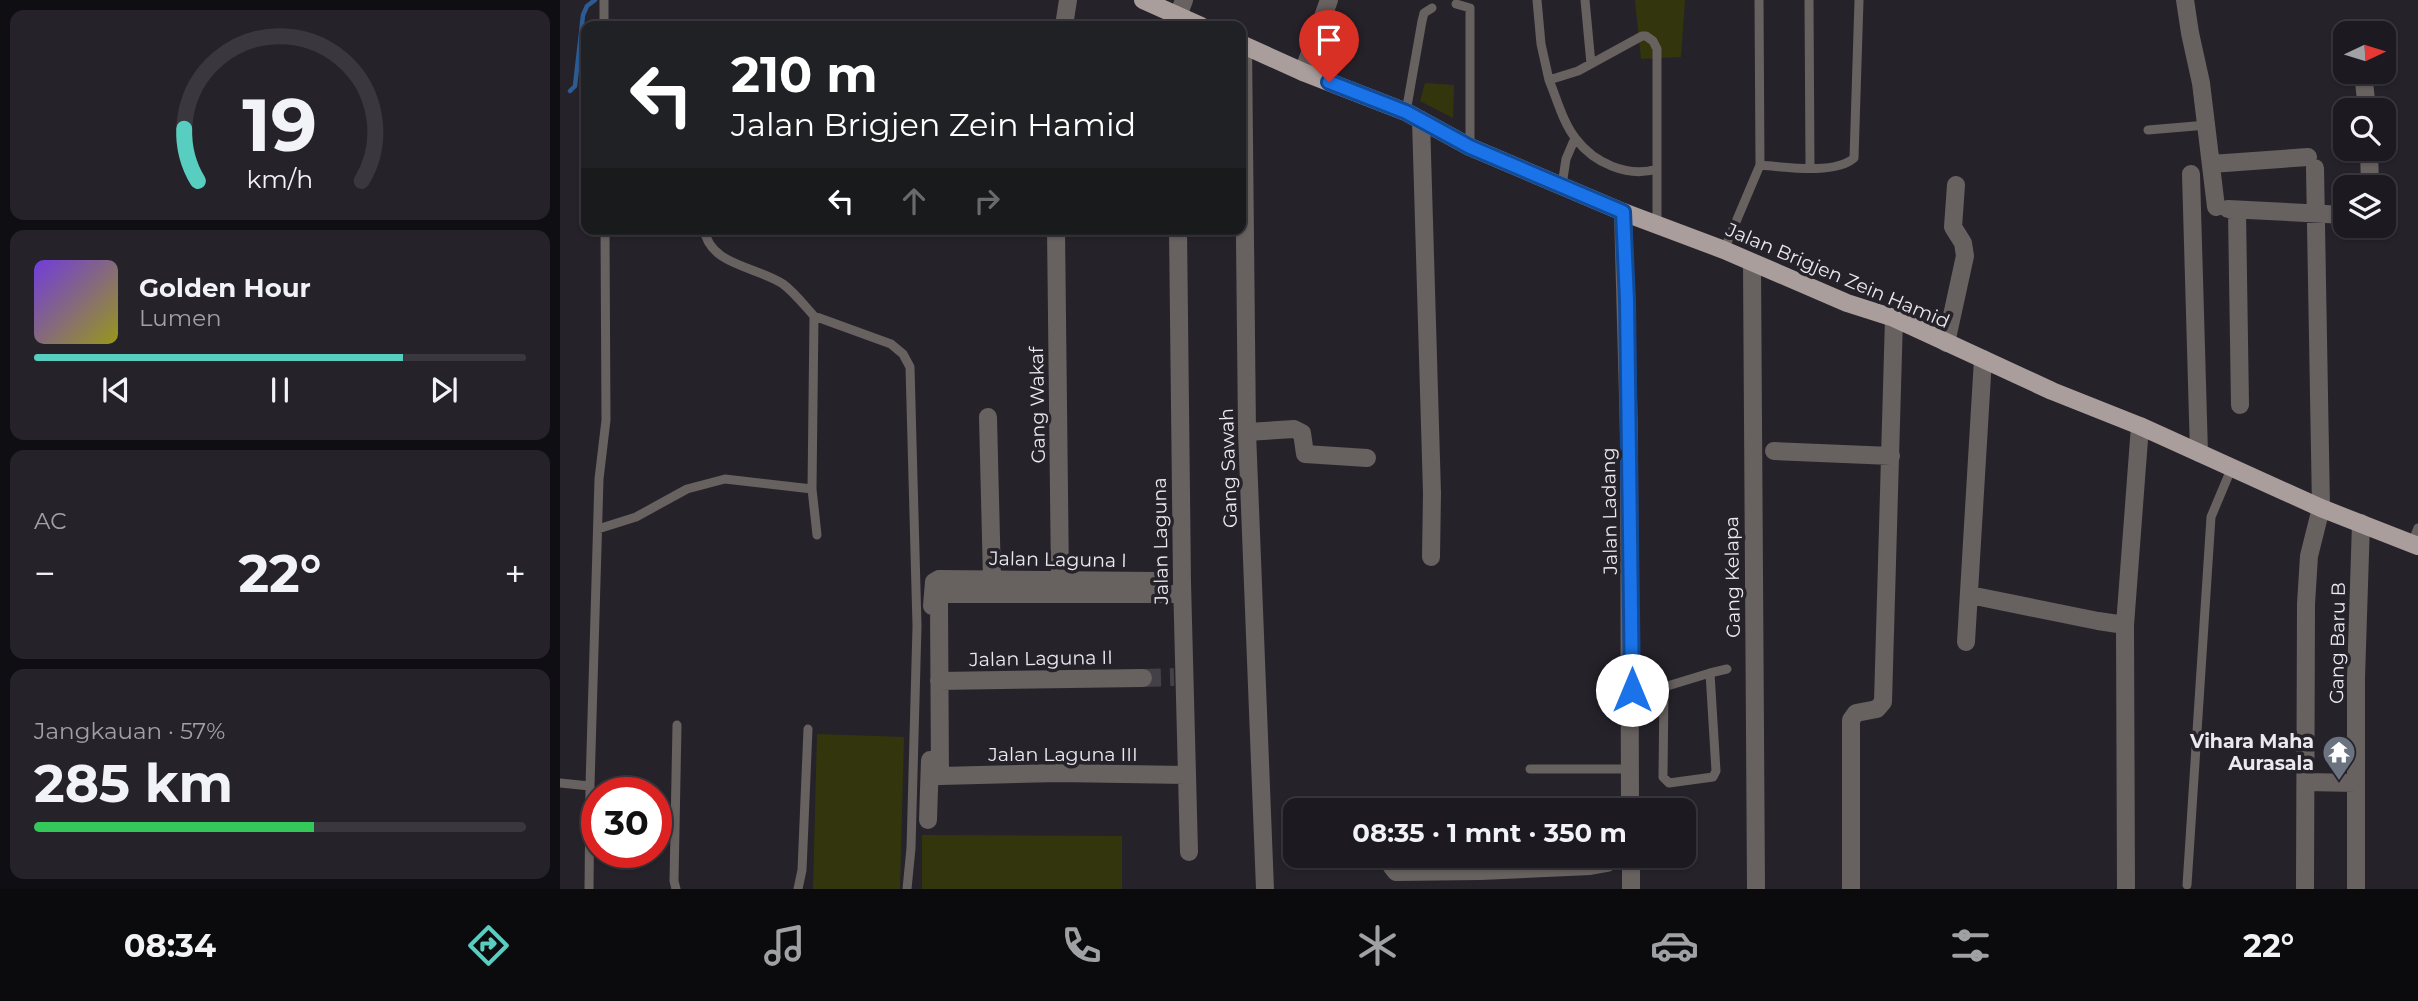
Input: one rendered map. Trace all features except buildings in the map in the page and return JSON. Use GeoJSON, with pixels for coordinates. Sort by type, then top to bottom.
{"type":"FeatureCollection","features":[{"type":"Feature","properties":{"kind":"main road"},"geometry":{"type":"LineString","coordinates":[[1143,0],[1188,18]]}},
{"type":"Feature","properties":{"kind":"main road","name":"Jalan Brigjen Zein Hamid"},"geometry":{"type":"LineString","coordinates":[[1246,46],[1413,116],[1470,147],[1623,212],[1724,250],[1847,303],[1894,318],[2052,391],[2140,426],[2321,508],[2416,539]]}},
{"type":"Feature","properties":{"kind":"street"},"geometry":{"type":"LineString","coordinates":[[1065,21],[1068,0]]}},
{"type":"Feature","properties":{"kind":"street"},"geometry":{"type":"LineString","coordinates":[[1303,72],[1329,0]]}},
{"type":"Feature","properties":{"kind":"street"},"geometry":{"type":"LineString","coordinates":[[2185,0],[2207,125],[2216,207]]}},
{"type":"Feature","properties":{"kind":"street"},"geometry":{"type":"LineString","coordinates":[[1413,116],[1432,493],[1431,556]]}},
{"type":"Feature","properties":{"kind":"street"},"geometry":{"type":"LineString","coordinates":[[2211,164],[2312,162],[2317,214],[2321,508],[2309,556],[2307,583],[2305,889]]}},
{"type":"Feature","properties":{"kind":"street"},"geometry":{"type":"LineString","coordinates":[[2191,174],[2199,453]]}},
{"type":"Feature","properties":{"kind":"street"},"geometry":{"type":"LineString","coordinates":[[1946,343],[1965,256],[1963,243],[1953,227],[1956,185]]}},
{"type":"Feature","properties":{"kind":"street"},"geometry":{"type":"LineString","coordinates":[[2193,208],[2333,215]]}},
{"type":"Feature","properties":{"kind":"street"},"geometry":{"type":"LineString","coordinates":[[2237,211],[2239,405]]}},
{"type":"Feature","properties":{"kind":"street","name":"Jalan Ladang"},"geometry":{"type":"LineString","coordinates":[[1623,212],[1627,300],[1632,690],[1630,798]]}},
{"type":"Feature","properties":{"kind":"street","name":"Gang Wakaf"},"geometry":{"type":"LineString","coordinates":[[1056,235],[1060,580]]}},
{"type":"Feature","properties":{"kind":"street","name":"Jalan Laguna"},"geometry":{"type":"LineString","coordinates":[[1178,235],[1182,588],[1179,678],[1187,775],[1189,852]]}},
{"type":"Feature","properties":{"kind":"street","name":"Gang Sawah"},"geometry":{"type":"LineString","coordinates":[[1244,235],[1247,432],[1265,889]]}},
{"type":"Feature","properties":{"kind":"street","name":"Gang Kelapa"},"geometry":{"type":"LineString","coordinates":[[1752,264],[1756,889]]}},
{"type":"Feature","properties":{"kind":"street"},"geometry":{"type":"LineString","coordinates":[[1851,889],[1851,720],[1856,713],[1877,709],[1882,702],[1894,318]]}},
{"type":"Feature","properties":{"kind":"street"},"geometry":{"type":"LineString","coordinates":[[1966,642],[1983,359]]}},
{"type":"Feature","properties":{"kind":"street"},"geometry":{"type":"LineString","coordinates":[[988,417],[992,579]]}},
{"type":"Feature","properties":{"kind":"street"},"geometry":{"type":"LineString","coordinates":[[2126,889],[2125,625],[2140,426]]}},
{"type":"Feature","properties":{"kind":"street"},"geometry":{"type":"LineString","coordinates":[[1247,432],[1294,429],[1301,433],[1305,454],[1367,458]]}},
{"type":"Feature","properties":{"kind":"street"},"geometry":{"type":"LineString","coordinates":[[1774,451],[1891,456]]}},
{"type":"Feature","properties":{"kind":"street","name":"Gang Baru B"},"geometry":{"type":"LineString","coordinates":[[2356,889],[2356,678],[2361,523]]}},
{"type":"Feature","properties":{"kind":"street","name":"Jalan Laguna I"},"geometry":{"type":"LineString","coordinates":[[928,820],[934,582],[942,579],[1060,580],[1182,588]]}},
{"type":"Feature","properties":{"kind":"street"},"geometry":{"type":"LineString","coordinates":[[939,681],[939,602],[942,594],[1182,588]]}},
{"type":"Feature","properties":{"kind":"street"},"geometry":{"type":"LineString","coordinates":[[1970,595],[2125,625]]}},
{"type":"Feature","properties":{"kind":"street","name":"Jalan Laguna II"},"geometry":{"type":"LineString","coordinates":[[939,681],[1143,678]]}},
{"type":"Feature","properties":{"kind":"street","name":"Jalan Laguna III"},"geometry":{"type":"LineString","coordinates":[[939,681],[940,776],[1187,775]]}},
{"type":"Feature","properties":{"kind":"street"},"geometry":{"type":"LineString","coordinates":[[2306,782],[2356,783]]}},
{"type":"Feature","properties":{"kind":"street"},"geometry":{"type":"LineString","coordinates":[[1627,868],[1631,889]]}},
{"type":"Feature","properties":{"kind":"lane"},"geometry":{"type":"LineString","coordinates":[[604,0],[604,21]]}},
{"type":"Feature","properties":{"kind":"lane"},"geometry":{"type":"LineString","coordinates":[[1537,0],[1541,44],[1549,80],[1575,138],[1588,152],[1610,166],[1635,172],[1657,169]]}},
{"type":"Feature","properties":{"kind":"lane"},"geometry":{"type":"LineString","coordinates":[[1585,0],[1591,64]]}},
{"type":"Feature","properties":{"kind":"lane"},"geometry":{"type":"LineString","coordinates":[[1724,250],[1760,165],[1759,0]]}},
{"type":"Feature","properties":{"kind":"lane"},"geometry":{"type":"LineString","coordinates":[[1809,0],[1810,168]]}},
{"type":"Feature","properties":{"kind":"lane"},"geometry":{"type":"LineString","coordinates":[[1760,165],[1810,168],[1846,165],[1854,158],[1859,0]]}},
{"type":"Feature","properties":{"kind":"lane"},"geometry":{"type":"LineString","coordinates":[[1456,4],[1469,6],[1470,9],[1470,147]]}},
{"type":"Feature","properties":{"kind":"lane"},"geometry":{"type":"LineString","coordinates":[[1413,116],[1422,21],[1424,13],[1432,8]]}},
{"type":"Feature","properties":{"kind":"lane"},"geometry":{"type":"LineString","coordinates":[[1549,80],[1578,71],[1642,36],[1646,36],[1656,45],[1657,225]]}},
{"type":"Feature","properties":{"kind":"lane"},"geometry":{"type":"LineString","coordinates":[[2148,130],[2207,125]]}},
{"type":"Feature","properties":{"kind":"lane"},"geometry":{"type":"LineString","coordinates":[[1562,184],[1566,159],[1575,138]]}},
{"type":"Feature","properties":{"kind":"lane"},"geometry":{"type":"LineString","coordinates":[[590,777],[601,454],[606,420],[605,235]]}},
{"type":"Feature","properties":{"kind":"lane"},"geometry":{"type":"LineString","coordinates":[[706,235],[711,248],[722,257],[784,285],[814,316],[891,344],[899,349],[910,367],[917,626],[911,848],[907,889]]}},
{"type":"Feature","properties":{"kind":"lane"},"geometry":{"type":"LineString","coordinates":[[814,316],[813,489],[817,535]]}},
{"type":"Feature","properties":{"kind":"lane"},"geometry":{"type":"LineString","coordinates":[[2187,885],[2210,528],[2214,507],[2232,467]]}},
{"type":"Feature","properties":{"kind":"lane"},"geometry":{"type":"LineString","coordinates":[[598,529],[636,517],[687,489],[726,479],[813,489]]}},
{"type":"Feature","properties":{"kind":"lane"},"geometry":{"type":"LineString","coordinates":[[1632,690],[1664,687],[1727,669]]}},
{"type":"Feature","properties":{"kind":"lane"},"geometry":{"type":"LineString","coordinates":[[1664,687],[1663,777],[1669,783],[1707,779],[1713,777],[1716,771],[1710,673]]}},
{"type":"Feature","properties":{"kind":"lane"},"geometry":{"type":"LineString","coordinates":[[676,889],[677,724]]}},
{"type":"Feature","properties":{"kind":"lane"},"geometry":{"type":"LineString","coordinates":[[799,889],[808,729]]}},
{"type":"Feature","properties":{"kind":"lane"},"geometry":{"type":"LineString","coordinates":[[1530,769],[1630,769]]}},
{"type":"Feature","properties":{"kind":"lane"},"geometry":{"type":"LineString","coordinates":[[560,783],[581,785]]}},
{"type":"Feature","properties":{"kind":"lane"},"geometry":{"type":"LineString","coordinates":[[589,868],[589,889]]}},
{"type":"Feature","properties":{"kind":"green space"},"geometry":{"type":"Polygon","coordinates":[[[1635,0],[1685,0],[1681,57],[1641,59],[1635,0]]]}},
{"type":"Feature","properties":{"kind":"green space"},"geometry":{"type":"Polygon","coordinates":[[[1425,83],[1454,85],[1453,118],[1420,101],[1425,83]]]}},
{"type":"Feature","properties":{"kind":"green space"},"geometry":{"type":"Polygon","coordinates":[[[817,734],[904,737],[900,889],[813,889],[817,734]]]}},
{"type":"Feature","properties":{"kind":"green space"},"geometry":{"type":"Polygon","coordinates":[[[922,835],[1122,836],[1122,889],[922,889],[922,835]]]}},
{"type":"Feature","properties":{"kind":"waterway"},"geometry":{"type":"LineString","coordinates":[[582,21],[587,6],[595,0]]}},
{"type":"Feature","properties":{"kind":"waterway"},"geometry":{"type":"LineString","coordinates":[[570,91],[575,86],[581,33]]}},
{"type":"Feature","properties":{"kind":"tunnel"},"geometry":{"type":"LineString","coordinates":[[1143,678],[1174,677]]}},
{"type":"Feature","properties":{"kind":"place","name":"Vihara Maha Aurasala"},"geometry":{"type":"Point","coordinates":[2339,782]}},
{"type":"Feature","properties":{"kind":"route"},"geometry":{"type":"LineString","coordinates":[[1329,82],[1406,112],[1470,147],[1623,212],[1627,300],[1632,690]]}}]}
